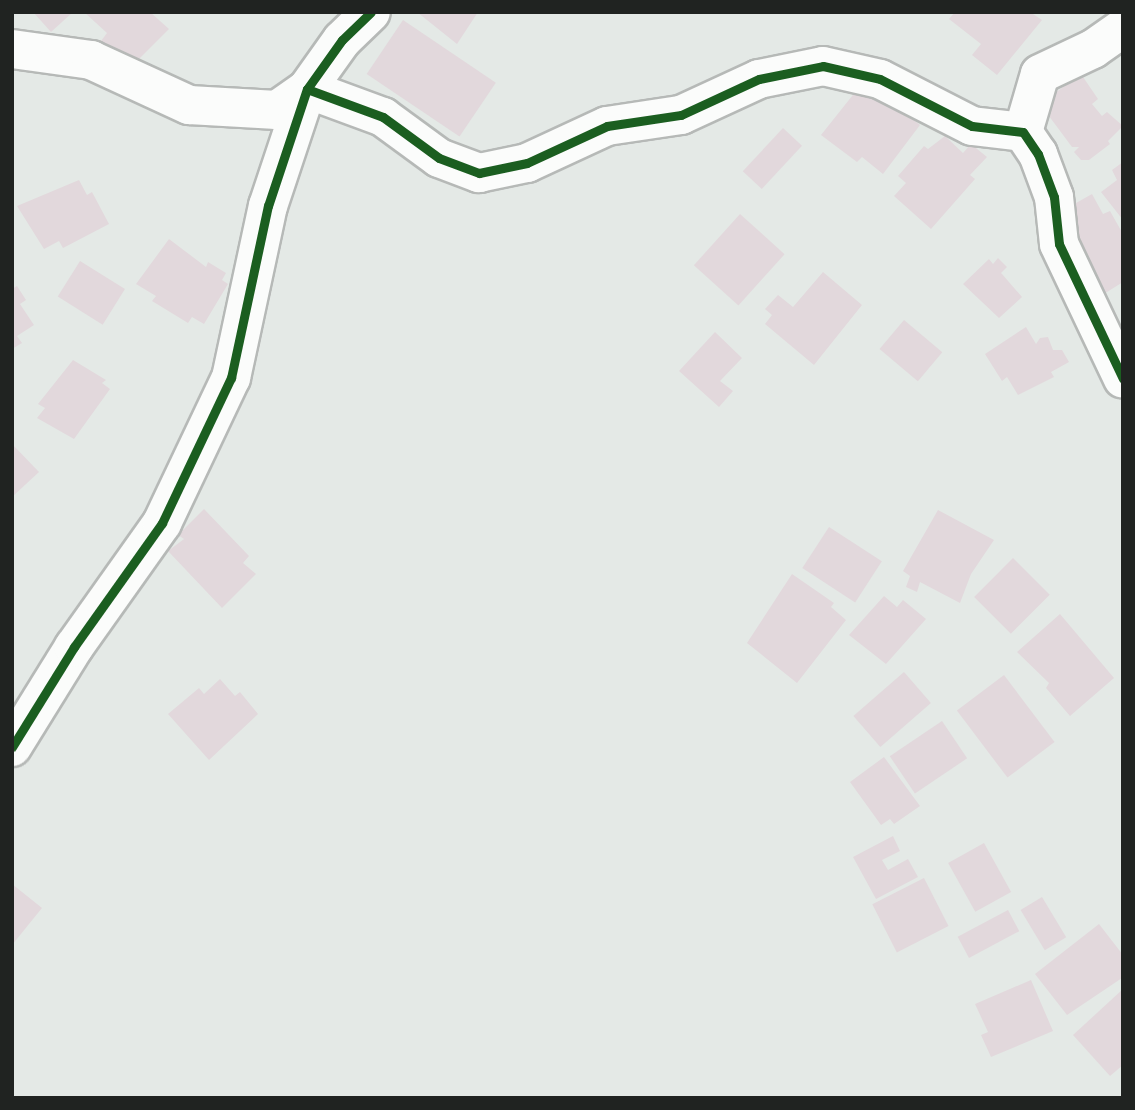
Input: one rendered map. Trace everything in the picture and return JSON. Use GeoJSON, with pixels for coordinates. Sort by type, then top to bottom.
{"type":"FeatureCollection","features":[{"type":"Feature","properties":{"kind":"street"},"geometry":{"type":"LineString","coordinates":[[12,747],[74,647],[162,523],[231,378],[268,206],[307,89],[342,40],[371,12]]}},
{"type":"Feature","properties":{"kind":"street"},"geometry":{"type":"LineString","coordinates":[[1023,132],[1040,74],[1123,28]]}},
{"type":"Feature","properties":{"kind":"street"},"geometry":{"type":"LineString","coordinates":[[12,49],[91,60],[189,104],[277,110],[307,89]]}},
{"type":"Feature","properties":{"kind":"street"},"geometry":{"type":"LineString","coordinates":[[307,89],[383,117],[439,158],[479,173],[527,163],[607,126],[681,115],[759,79],[823,66],[880,79],[972,126],[1023,132],[1038,154],[1054,197],[1059,244],[1122,376]]}},
{"type":"Feature","properties":{"kind":"building"},"geometry":{"type":"Polygon","coordinates":[[[33,12],[73,12],[51,32],[33,12]]]}},
{"type":"Feature","properties":{"kind":"building"},"geometry":{"type":"Polygon","coordinates":[[[84,12],[150,12],[169,29],[133,65],[101,41],[107,33],[84,12]]]}},
{"type":"Feature","properties":{"kind":"building"},"geometry":{"type":"Polygon","coordinates":[[[417,12],[478,12],[457,44],[417,12]]]}},
{"type":"Feature","properties":{"kind":"building"},"geometry":{"type":"Polygon","coordinates":[[[955,12],[1030,12],[1042,20],[997,75],[972,55],[981,44],[949,19],[955,12]]]}},
{"type":"Feature","properties":{"kind":"building"},"geometry":{"type":"Polygon","coordinates":[[[403,20],[496,83],[460,137],[367,74],[403,20]]]}},
{"type":"Feature","properties":{"kind":"building"},"geometry":{"type":"Polygon","coordinates":[[[1081,74],[1098,99],[1092,104],[1102,116],[1107,112],[1123,126],[1108,141],[1110,144],[1089,160],[1081,160],[1074,152],[1079,147],[1072,147],[1040,104],[1081,74]]]}},
{"type":"Feature","properties":{"kind":"building"},"geometry":{"type":"Polygon","coordinates":[[[864,81],[920,125],[883,174],[862,157],[857,162],[821,135],[864,81]]]}},
{"type":"Feature","properties":{"kind":"building"},"geometry":{"type":"Polygon","coordinates":[[[783,128],[802,146],[762,189],[743,171],[783,128]]]}},
{"type":"Feature","properties":{"kind":"building"},"geometry":{"type":"Polygon","coordinates":[[[945,136],[963,153],[971,144],[987,157],[970,175],[975,179],[931,229],[894,196],[906,183],[898,176],[924,146],[928,149],[945,136]]]}},
{"type":"Feature","properties":{"kind":"building"},"geometry":{"type":"Polygon","coordinates":[[[1123,162],[1123,220],[1101,192],[1117,180],[1112,170],[1123,162]]]}},
{"type":"Feature","properties":{"kind":"building"},"geometry":{"type":"Polygon","coordinates":[[[79,180],[87,195],[92,192],[109,224],[63,248],[59,241],[44,249],[17,206],[79,180]]]}},
{"type":"Feature","properties":{"kind":"building"},"geometry":{"type":"Polygon","coordinates":[[[1092,194],[1103,214],[1110,211],[1123,234],[1123,282],[1099,297],[1065,238],[1069,207],[1092,194]]]}},
{"type":"Feature","properties":{"kind":"building"},"geometry":{"type":"Polygon","coordinates":[[[740,214],[785,254],[738,305],[694,265],[740,214]]]}},
{"type":"Feature","properties":{"kind":"building"},"geometry":{"type":"Polygon","coordinates":[[[169,239],[206,267],[208,262],[226,273],[222,280],[228,284],[204,324],[192,317],[188,323],[152,301],[156,296],[136,284],[169,239]]]}},
{"type":"Feature","properties":{"kind":"building"},"geometry":{"type":"Polygon","coordinates":[[[998,258],[1007,267],[1001,273],[1022,297],[999,318],[963,284],[989,259],[993,264],[998,258]]]}},
{"type":"Feature","properties":{"kind":"building"},"geometry":{"type":"Polygon","coordinates":[[[80,261],[125,289],[103,325],[58,297],[80,261]]]}},
{"type":"Feature","properties":{"kind":"building"},"geometry":{"type":"Polygon","coordinates":[[[823,272],[862,305],[814,365],[765,324],[772,315],[765,309],[778,295],[793,307],[823,272]]]}},
{"type":"Feature","properties":{"kind":"building"},"geometry":{"type":"Polygon","coordinates":[[[17,286],[26,300],[20,304],[34,325],[17,336],[22,343],[12,349],[12,289],[17,286]]]}},
{"type":"Feature","properties":{"kind":"building"},"geometry":{"type":"Polygon","coordinates":[[[904,320],[942,352],[918,381],[880,349],[904,320]]]}},
{"type":"Feature","properties":{"kind":"building"},"geometry":{"type":"Polygon","coordinates":[[[1026,327],[1036,344],[1040,338],[1048,337],[1053,350],[1062,350],[1069,362],[1051,372],[1054,377],[1018,395],[1007,377],[1002,381],[985,354],[1026,327]]]}},
{"type":"Feature","properties":{"kind":"building"},"geometry":{"type":"Polygon","coordinates":[[[715,332],[742,358],[720,381],[733,391],[719,407],[679,371],[715,332]]]}},
{"type":"Feature","properties":{"kind":"building"},"geometry":{"type":"Polygon","coordinates":[[[73,360],[106,380],[102,383],[110,389],[74,439],[37,418],[45,408],[38,404],[73,360]]]}},
{"type":"Feature","properties":{"kind":"building"},"geometry":{"type":"Polygon","coordinates":[[[12,444],[39,472],[12,497],[12,444]]]}},
{"type":"Feature","properties":{"kind":"building"},"geometry":{"type":"Polygon","coordinates":[[[204,509],[249,556],[243,563],[256,574],[222,608],[168,551],[184,539],[178,535],[204,509]]]}},
{"type":"Feature","properties":{"kind":"building"},"geometry":{"type":"Polygon","coordinates":[[[938,510],[994,540],[971,574],[960,603],[920,582],[917,592],[906,587],[910,576],[903,571],[938,510]]]}},
{"type":"Feature","properties":{"kind":"building"},"geometry":{"type":"Polygon","coordinates":[[[829,527],[882,561],[855,602],[802,568],[829,527]]]}},
{"type":"Feature","properties":{"kind":"building"},"geometry":{"type":"Polygon","coordinates":[[[1013,558],[1050,595],[1011,634],[974,597],[1013,558]]]}},
{"type":"Feature","properties":{"kind":"building"},"geometry":{"type":"Polygon","coordinates":[[[792,574],[834,603],[831,607],[846,620],[797,683],[747,643],[792,574]]]}},
{"type":"Feature","properties":{"kind":"building"},"geometry":{"type":"Polygon","coordinates":[[[884,596],[897,607],[903,600],[926,619],[886,664],[849,635],[884,596]]]}},
{"type":"Feature","properties":{"kind":"building"},"geometry":{"type":"Polygon","coordinates":[[[1060,614],[1114,678],[1070,716],[1046,688],[1049,683],[1017,652],[1060,614]]]}},
{"type":"Feature","properties":{"kind":"building"},"geometry":{"type":"Polygon","coordinates":[[[904,672],[931,703],[880,747],[853,716],[904,672]]]}},
{"type":"Feature","properties":{"kind":"building"},"geometry":{"type":"Polygon","coordinates":[[[1004,675],[1055,742],[1007,778],[957,711],[1004,675]]]}},
{"type":"Feature","properties":{"kind":"building"},"geometry":{"type":"Polygon","coordinates":[[[220,679],[235,696],[240,692],[258,714],[209,760],[168,714],[199,688],[204,694],[220,679]]]}},
{"type":"Feature","properties":{"kind":"building"},"geometry":{"type":"Polygon","coordinates":[[[942,721],[967,758],[915,794],[890,756],[942,721]]]}},
{"type":"Feature","properties":{"kind":"building"},"geometry":{"type":"Polygon","coordinates":[[[884,757],[920,806],[894,824],[890,819],[881,825],[850,782],[884,757]]]}},
{"type":"Feature","properties":{"kind":"building"},"geometry":{"type":"Polygon","coordinates":[[[893,836],[900,851],[882,860],[888,870],[908,859],[918,877],[876,899],[853,857],[893,836]]]}},
{"type":"Feature","properties":{"kind":"building"},"geometry":{"type":"Polygon","coordinates":[[[984,843],[1011,892],[975,912],[948,863],[984,843]]]}},
{"type":"Feature","properties":{"kind":"building"},"geometry":{"type":"Polygon","coordinates":[[[924,878],[949,926],[897,952],[872,904],[924,878]]]}},
{"type":"Feature","properties":{"kind":"building"},"geometry":{"type":"Polygon","coordinates":[[[12,884],[42,908],[12,945],[12,884]]]}},
{"type":"Feature","properties":{"kind":"building"},"geometry":{"type":"Polygon","coordinates":[[[1042,897],[1066,937],[1045,950],[1021,910],[1042,897]]]}},
{"type":"Feature","properties":{"kind":"building"},"geometry":{"type":"Polygon","coordinates":[[[1008,910],[1019,931],[969,958],[958,937],[1008,910]]]}},
{"type":"Feature","properties":{"kind":"building"},"geometry":{"type":"Polygon","coordinates":[[[1099,924],[1123,955],[1122,978],[1067,1015],[1035,974],[1099,924]]]}},
{"type":"Feature","properties":{"kind":"building"},"geometry":{"type":"Polygon","coordinates":[[[1031,980],[1053,1031],[991,1057],[981,1035],[988,1032],[975,1004],[1031,980]]]}},
{"type":"Feature","properties":{"kind":"building"},"geometry":{"type":"Polygon","coordinates":[[[1123,989],[1123,1065],[1110,1076],[1073,1035],[1123,989]]]}},
{"type":"Feature","properties":{"kind":"cycle path"},"geometry":{"type":"LineString","coordinates":[[12,747],[74,647],[162,523],[231,378],[268,206],[307,89],[342,40],[371,12]]}},
{"type":"Feature","properties":{"kind":"cycle path"},"geometry":{"type":"LineString","coordinates":[[307,89],[383,117],[439,158],[479,173],[527,163],[607,126],[681,115],[759,79],[823,66],[880,79],[972,126],[1023,132],[1038,154],[1054,197],[1059,244],[1123,379]]}}]}
